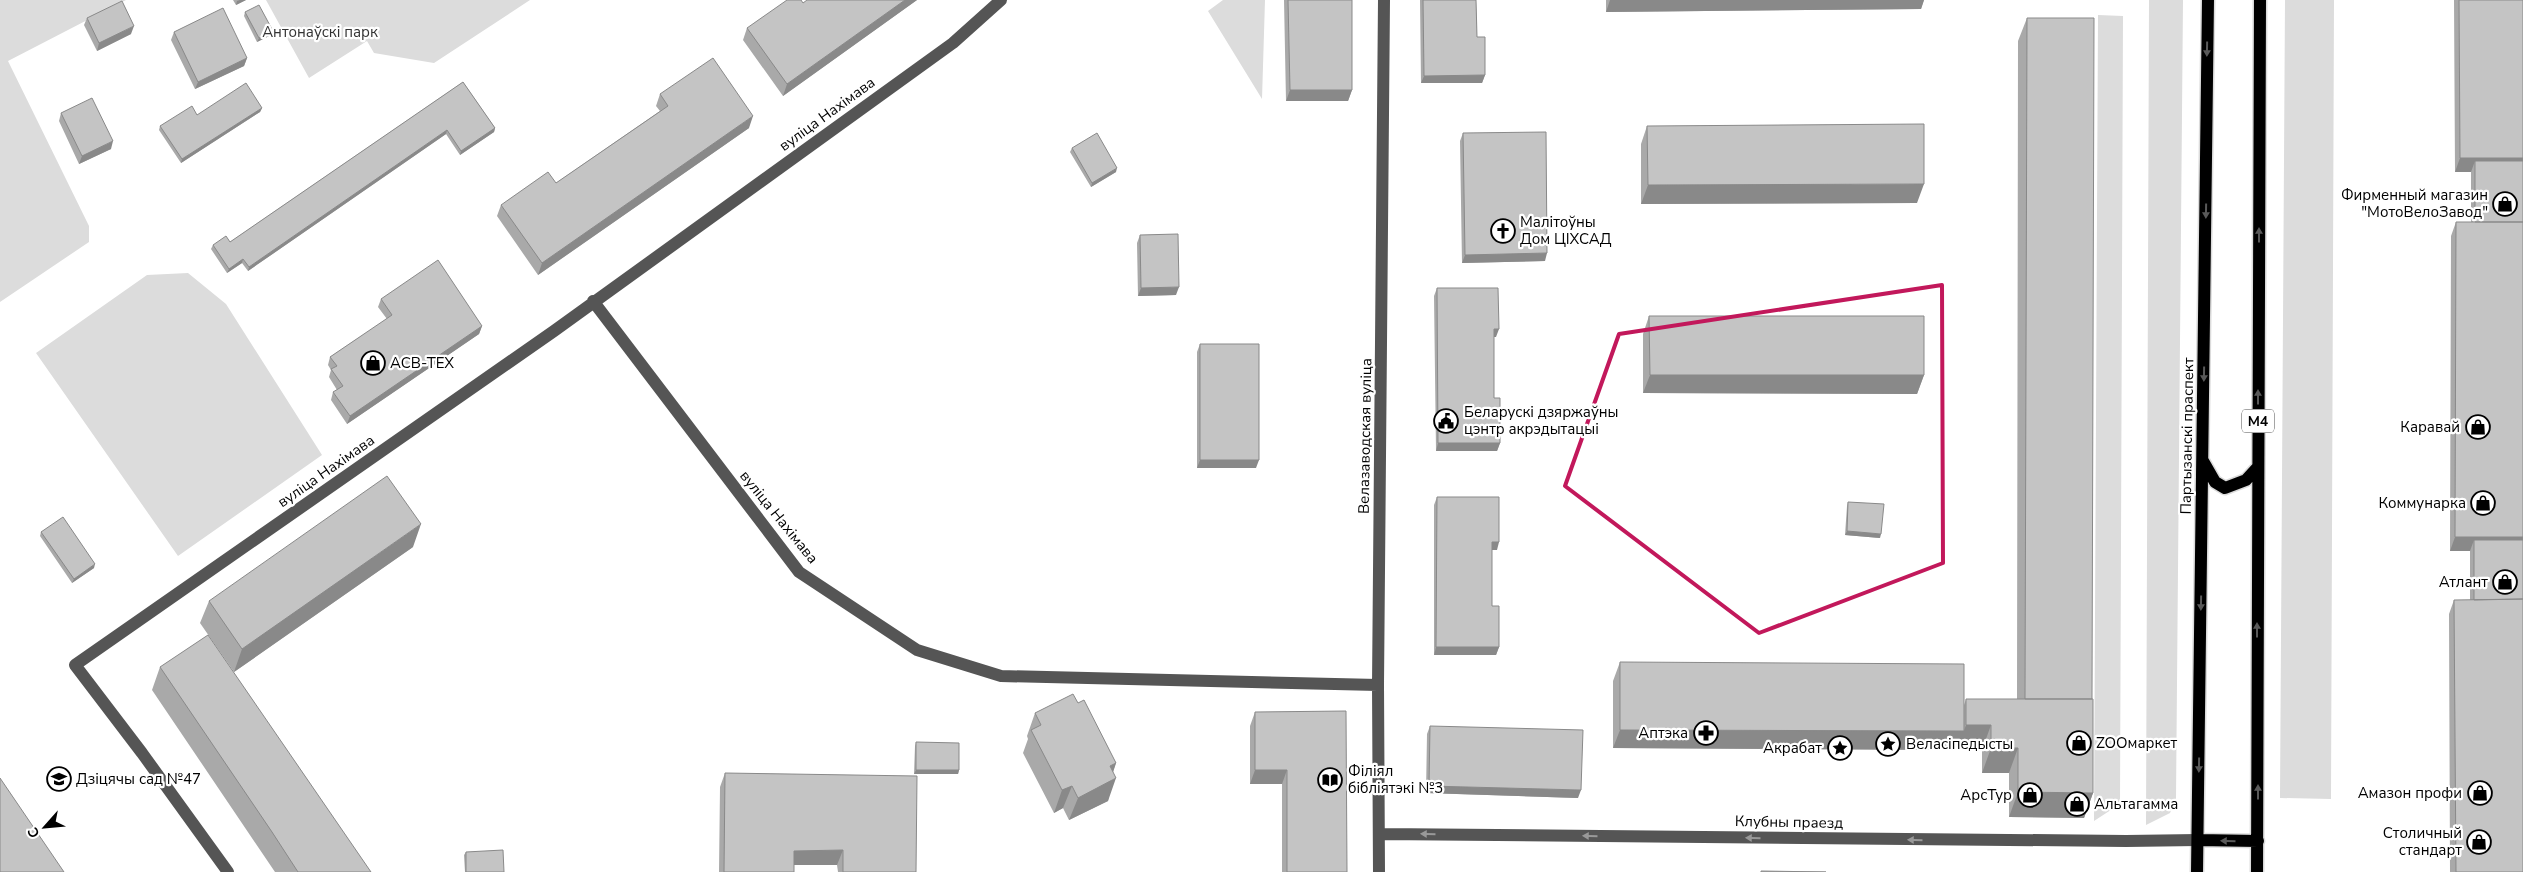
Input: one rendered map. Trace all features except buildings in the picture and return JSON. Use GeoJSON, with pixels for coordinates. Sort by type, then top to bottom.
{"type":"FeatureCollection","features":[{"type":"Feature","properties":{"kind":"main road","name":"Партызанскі праспект"},"geometry":{"type":"LineString","coordinates":[[2197,872],[2208,0]]}},
{"type":"Feature","properties":{"kind":"main road","name":"М4"},"geometry":{"type":"LineString","coordinates":[[2257,872],[2260,0]]}},
{"type":"Feature","properties":{"kind":"main road"},"geometry":{"type":"LineString","coordinates":[[2203,461],[2215,482],[2225,488],[2246,480],[2257,468]]}},
{"type":"Feature","properties":{"kind":"main road"},"geometry":{"type":"LineString","coordinates":[[2198,840],[2258,841]]}},
{"type":"Feature","properties":{"kind":"street","name":"вуліца Нахімава"},"geometry":{"type":"LineString","coordinates":[[228,872],[142,753],[75,665],[356,471],[954,43],[1001,0]]}},
{"type":"Feature","properties":{"kind":"street","name":"Велазаводская вуліца"},"geometry":{"type":"LineString","coordinates":[[1379,872],[1378,686],[1384,0]]}},
{"type":"Feature","properties":{"kind":"street","name":"вуліца Нахімава"},"geometry":{"type":"LineString","coordinates":[[593,301],[799,572],[917,650],[1001,676],[1378,686]]}},
{"type":"Feature","properties":{"kind":"street","name":"Клубны праезд"},"geometry":{"type":"LineString","coordinates":[[1380,834],[1964,840],[2198,840]]}},
{"type":"Feature","properties":{"kind":"highlighted area"},"geometry":{"type":"Polygon","coordinates":[[[1942,285],[1943,563],[1759,633],[1565,486],[1619,334],[1942,285]]]}},
{"type":"Feature","properties":{"kind":"green space"},"geometry":{"type":"Polygon","coordinates":[[[0,0],[126,0],[8,61],[89,226],[89,242],[0,302],[0,0]]]}},
{"type":"Feature","properties":{"kind":"green space","name":"Антонаўскі парк"},"geometry":{"type":"Polygon","coordinates":[[[266,0],[530,0],[434,63],[374,53],[367,41],[309,78],[266,0]]]}},
{"type":"Feature","properties":{"kind":"green space"},"geometry":{"type":"Polygon","coordinates":[[[1223,0],[1265,0],[1262,99],[1208,11],[1223,0]]]}},
{"type":"Feature","properties":{"kind":"green space"},"geometry":{"type":"Polygon","coordinates":[[[2149,0],[2183,0],[2176,798],[2170,813],[2146,825],[2149,0]]]}},
{"type":"Feature","properties":{"kind":"green space"},"geometry":{"type":"Polygon","coordinates":[[[2285,0],[2334,0],[2331,799],[2280,798],[2285,0]]]}},
{"type":"Feature","properties":{"kind":"green space"},"geometry":{"type":"Polygon","coordinates":[[[2098,15],[2123,16],[2120,804],[2094,821],[2098,15]]]}},
{"type":"Feature","properties":{"kind":"green space"},"geometry":{"type":"Polygon","coordinates":[[[188,273],[226,304],[322,455],[178,556],[36,353],[147,275],[188,273]]]}},
{"type":"Feature","properties":{"kind":"place","name":"Фирменный магазин \"МотоВелоЗавод\""},"geometry":{"type":"Point","coordinates":[2505,204]}},
{"type":"Feature","properties":{"kind":"place","name":"Малітоўны Дом ЦІХСАД"},"geometry":{"type":"Point","coordinates":[1503,231]}},
{"type":"Feature","properties":{"kind":"place","name":"ACB-TEX"},"geometry":{"type":"Point","coordinates":[373,363]}},
{"type":"Feature","properties":{"kind":"place","name":"Беларускі дзяржаўны цэнтр акрэдытацыі"},"geometry":{"type":"Point","coordinates":[1446,421]}},
{"type":"Feature","properties":{"kind":"place","name":"Каравай"},"geometry":{"type":"Point","coordinates":[2478,427]}},
{"type":"Feature","properties":{"kind":"place","name":"Коммунарка"},"geometry":{"type":"Point","coordinates":[2483,503]}},
{"type":"Feature","properties":{"kind":"place","name":"Атлант"},"geometry":{"type":"Point","coordinates":[2505,582]}},
{"type":"Feature","properties":{"kind":"place","name":"Аптэка"},"geometry":{"type":"Point","coordinates":[1706,733]}},
{"type":"Feature","properties":{"kind":"place","name":"ZOOмаркет"},"geometry":{"type":"Point","coordinates":[2079,743]}},
{"type":"Feature","properties":{"kind":"place","name":"Веласіпедысты"},"geometry":{"type":"Point","coordinates":[1888,744]}},
{"type":"Feature","properties":{"kind":"place","name":"Акрабат"},"geometry":{"type":"Point","coordinates":[1840,748]}},
{"type":"Feature","properties":{"kind":"place","name":"Дзіцячы сад №47"},"geometry":{"type":"Point","coordinates":[59,779]}},
{"type":"Feature","properties":{"kind":"place","name":"Філіял бібліятэкі №3"},"geometry":{"type":"Point","coordinates":[1330,780]}},
{"type":"Feature","properties":{"kind":"place","name":"Амазон профи"},"geometry":{"type":"Point","coordinates":[2480,793]}},
{"type":"Feature","properties":{"kind":"place","name":"АрсТур"},"geometry":{"type":"Point","coordinates":[2030,795]}},
{"type":"Feature","properties":{"kind":"place","name":"Альтагамма"},"geometry":{"type":"Point","coordinates":[2077,804]}},
{"type":"Feature","properties":{"kind":"place","name":"Столичный стандарт"},"geometry":{"type":"Point","coordinates":[2479,842]}}]}
